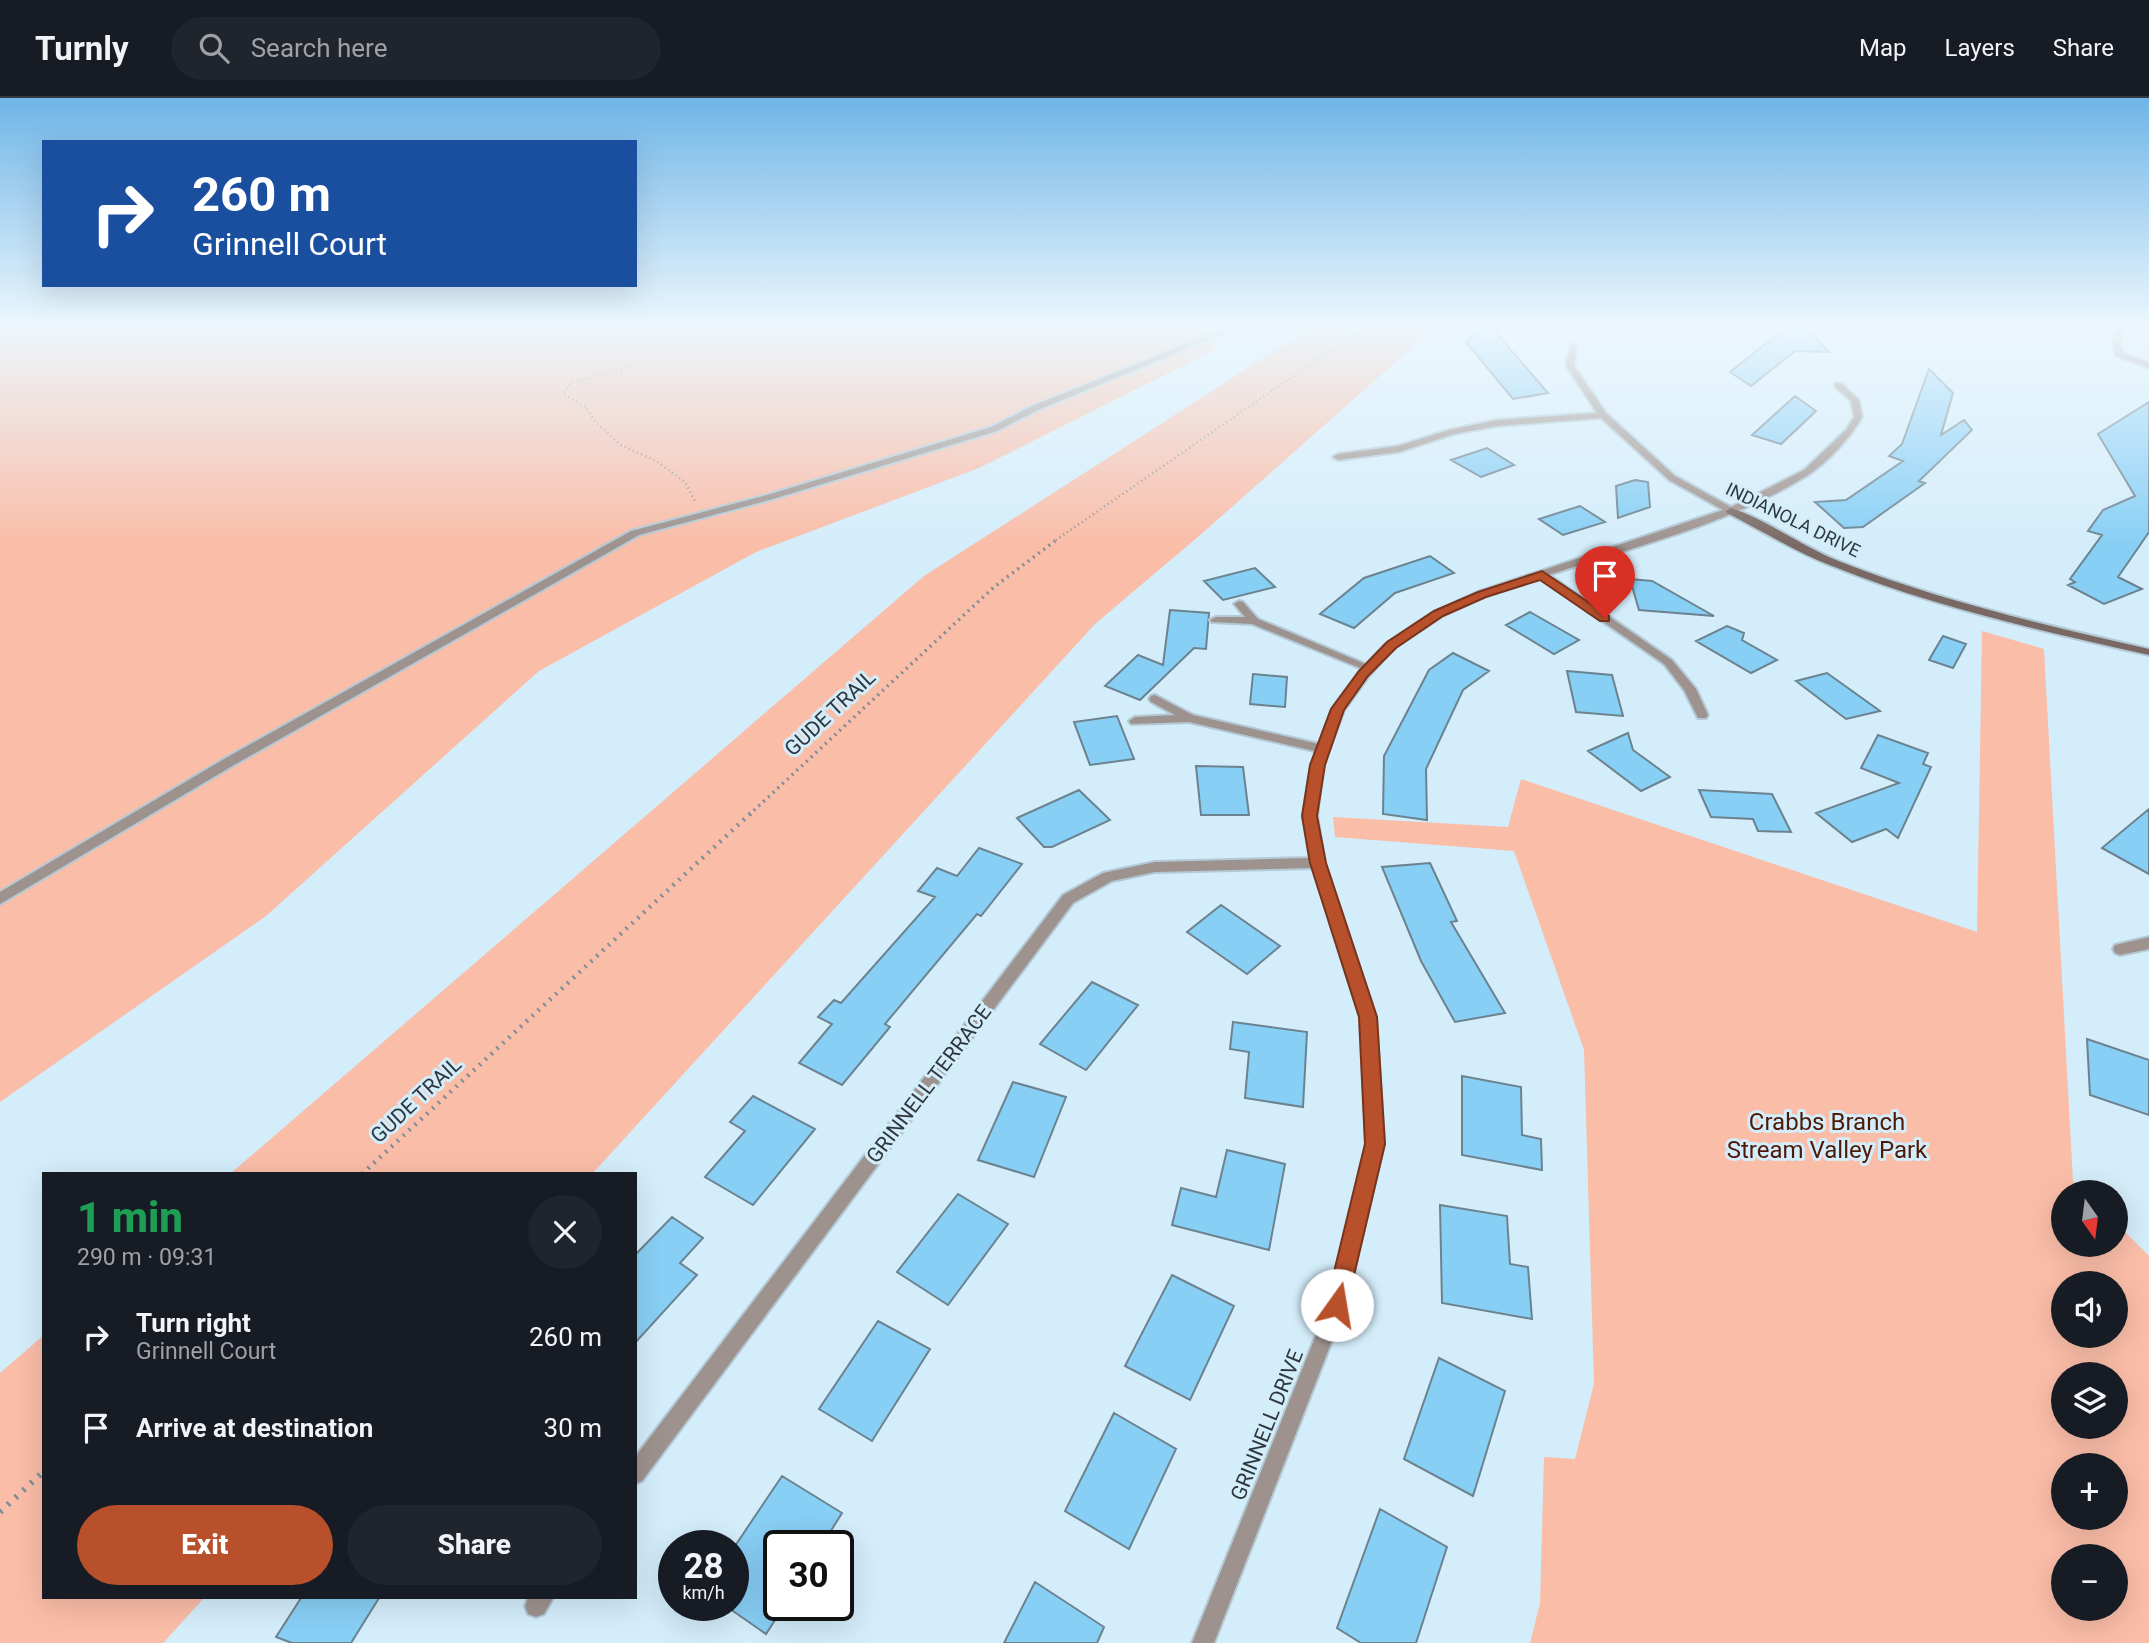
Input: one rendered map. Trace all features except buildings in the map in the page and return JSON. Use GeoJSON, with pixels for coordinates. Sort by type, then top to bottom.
{"type":"FeatureCollection","features":[{"type":"Feature","properties":{"kind":"street"},"geometry":{"type":"LineString","coordinates":[[0,899],[229,762],[635,533],[783,493],[993,429],[1055,400]]}},
{"type":"Feature","properties":{"kind":"street","name":"INDIANOLA DRIVE"},"geometry":{"type":"LineString","coordinates":[[1593,400],[1603,415],[1672,478],[1834,564],[1935,599],[2045,629],[2149,652]]}},
{"type":"Feature","properties":{"kind":"street","name":"GRINNELL DRIVE"},"geometry":{"type":"LineString","coordinates":[[1203,1643],[1337,1305],[1375,1144],[1368,1017],[1318,863],[1310,816],[1317,765],[1338,709],[1369,668],[1391,645],[1438,614],[1482,594],[1731,510],[1807,472],[1850,431],[1858,417],[1855,400]]}},
{"type":"Feature","properties":{"kind":"street"},"geometry":{"type":"LineString","coordinates":[[1338,457],[1399,449],[1452,432],[1497,423],[1547,417],[1603,415]]}},
{"type":"Feature","properties":{"kind":"street"},"geometry":{"type":"LineString","coordinates":[[1542,575],[1668,662],[1690,689],[1702,715]]}},
{"type":"Feature","properties":{"kind":"street"},"geometry":{"type":"LineString","coordinates":[[1239,604],[1254,621]]}},
{"type":"Feature","properties":{"kind":"street"},"geometry":{"type":"LineString","coordinates":[[1216,620],[1254,621],[1369,668]]}},
{"type":"Feature","properties":{"kind":"street"},"geometry":{"type":"LineString","coordinates":[[1155,699],[1189,718],[1323,749]]}},
{"type":"Feature","properties":{"kind":"street"},"geometry":{"type":"LineString","coordinates":[[1135,721],[1189,718]]}},
{"type":"Feature","properties":{"kind":"street","name":"GRINNELL TERRACE"},"geometry":{"type":"LineString","coordinates":[[637,1471],[1068,899],[1108,877],[1155,867],[1318,863]]}},
{"type":"Feature","properties":{"kind":"street"},"geometry":{"type":"LineString","coordinates":[[2120,949],[2149,943]]}},
{"type":"Feature","properties":{"kind":"path"},"geometry":{"type":"LineString","coordinates":[[574,400],[586,407],[595,422],[621,445],[656,461],[685,482],[703,514]]}},
{"type":"Feature","properties":{"kind":"path","name":"GUDE TRAIL"},"geometry":{"type":"LineString","coordinates":[[364,1172],[994,587],[1037,553],[1259,400]]}},
{"type":"Feature","properties":{"kind":"path"},"geometry":{"type":"LineString","coordinates":[[0,1512],[42,1473]]}},
{"type":"Feature","properties":{"kind":"green space"},"geometry":{"type":"Polygon","coordinates":[[[0,400],[1114,400],[979,468],[756,552],[539,671],[266,916],[0,1102],[0,400]]]}},
{"type":"Feature","properties":{"kind":"green space"},"geometry":{"type":"Polygon","coordinates":[[[1198,400],[1353,400],[1095,624],[594,1172],[232,1172],[924,576],[1198,400]]]}},
{"type":"Feature","properties":{"kind":"green space","name":"Crabbs Branch Stream Valley Park"},"geometry":{"type":"Polygon","coordinates":[[[1982,631],[2044,649],[2073,1180],[2051,1180],[2051,1257],[2128,1257],[2128,1235],[2149,1256],[2149,1643],[1530,1643],[1540,1603],[1544,1457],[1575,1459],[1594,1384],[1584,1050],[1514,851],[1335,837],[1333,817],[1508,827],[1521,779],[1977,932],[1982,631]]]}},
{"type":"Feature","properties":{"kind":"green space"},"geometry":{"type":"Polygon","coordinates":[[[42,1337],[42,1599],[203,1599],[163,1643],[0,1643],[0,1373],[42,1337]]]}},
{"type":"Feature","properties":{"kind":"route"},"geometry":{"type":"LineString","coordinates":[[1337,1305],[1375,1144],[1368,1017],[1318,863],[1310,816],[1317,765],[1338,709],[1364,674],[1391,645],[1438,614],[1482,594],[1542,575],[1605,618]]}}]}
